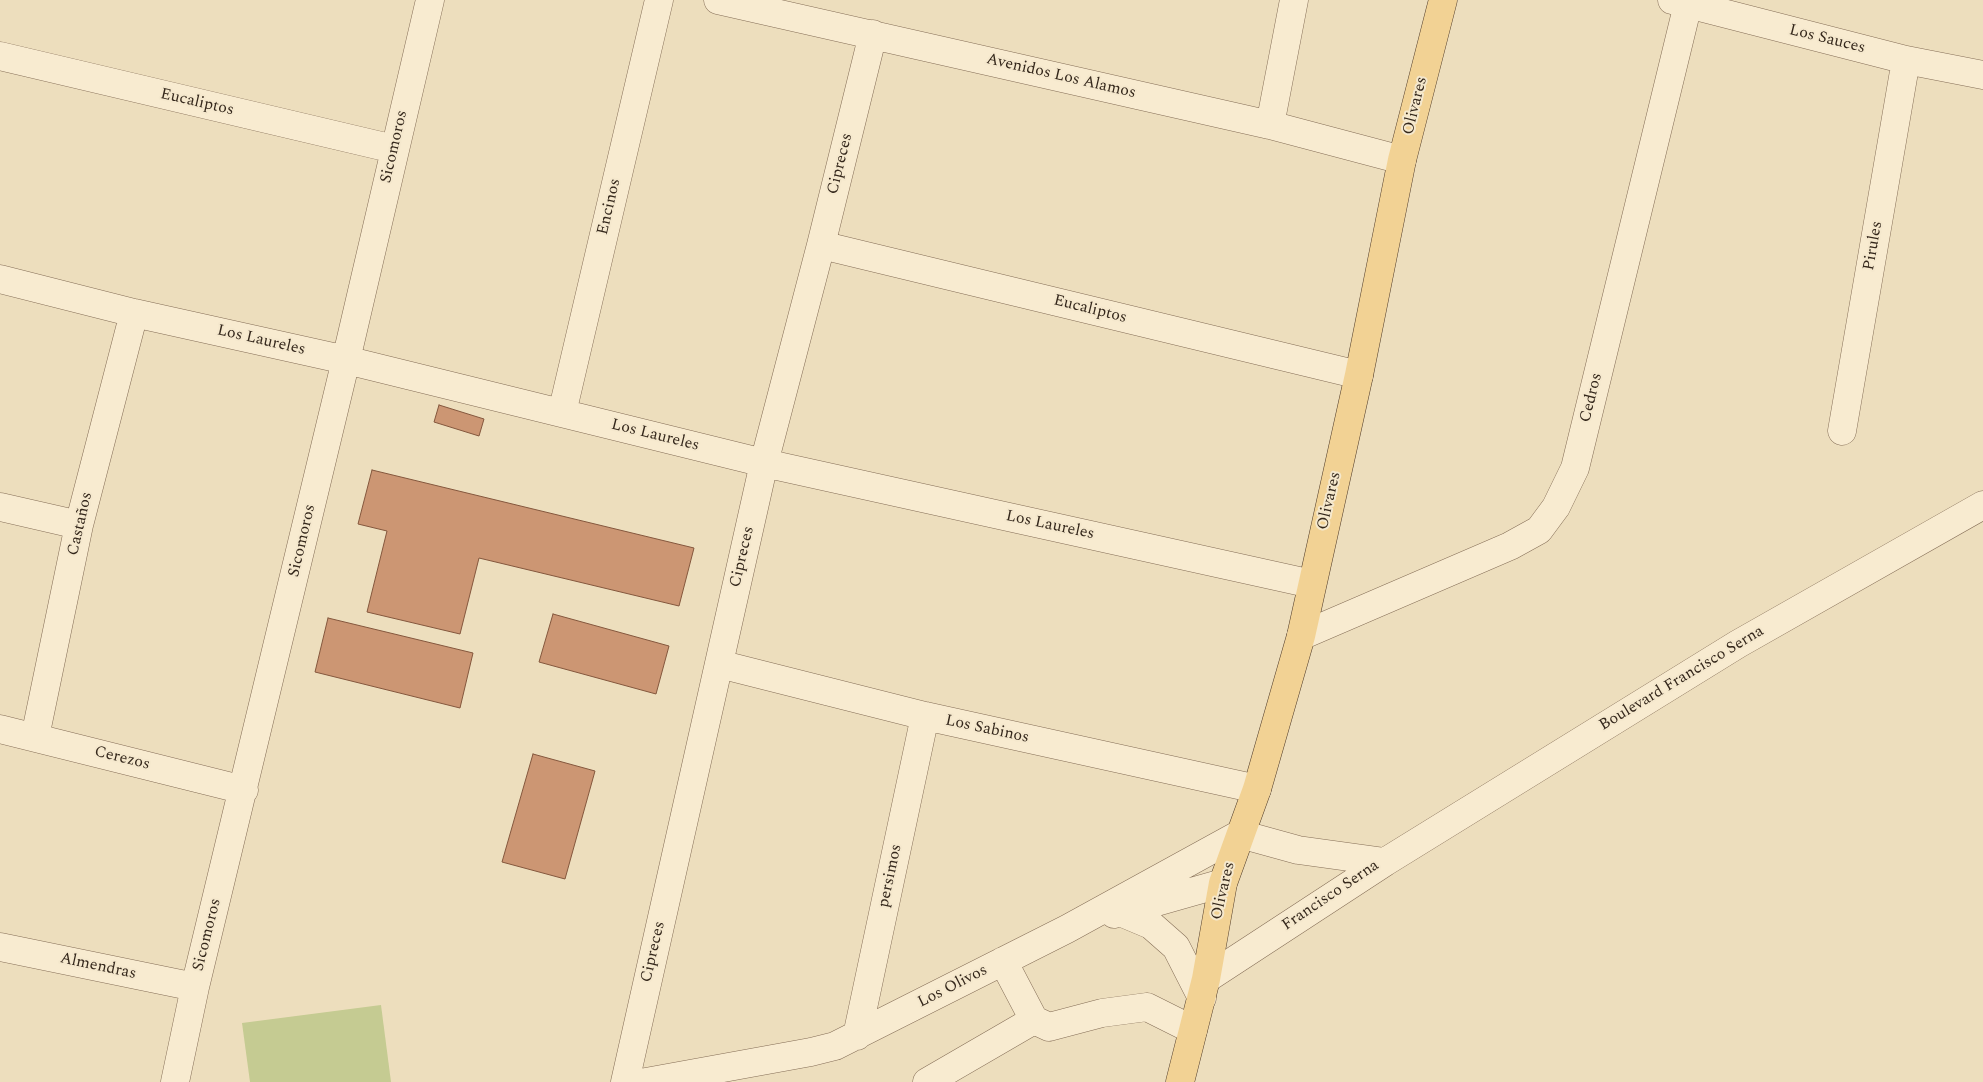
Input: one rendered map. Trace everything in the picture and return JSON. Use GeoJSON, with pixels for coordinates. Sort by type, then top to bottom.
{"type":"FeatureCollection","features":[{"type":"Feature","properties":{"kind":"main road","name":"Olivares"},"geometry":{"type":"LineString","coordinates":[[1180,1082],[1204,989],[1223,883],[1257,789],[1301,636],[1359,375],[1402,160],[1443,0]]}},
{"type":"Feature","properties":{"kind":"street","name":"Sicomoros"},"geometry":{"type":"LineString","coordinates":[[175,1082],[195,987],[244,790],[430,0]]}},
{"type":"Feature","properties":{"kind":"street","name":"Encinos"},"geometry":{"type":"LineString","coordinates":[[562,413],[659,0]]}},
{"type":"Feature","properties":{"kind":"street","name":"Avenidos Los Alamos"},"geometry":{"type":"LineString","coordinates":[[718,0],[1270,126],[1402,160]]}},
{"type":"Feature","properties":{"kind":"street"},"geometry":{"type":"LineString","coordinates":[[1270,126],[1294,0]]}},
{"type":"Feature","properties":{"kind":"street","name":"Los Sauces"},"geometry":{"type":"LineString","coordinates":[[1680,2],[1906,60],[1983,75]]}},
{"type":"Feature","properties":{"kind":"street","name":"Cedros"},"geometry":{"type":"LineString","coordinates":[[1301,636],[1510,546],[1539,530],[1556,507],[1576,468],[1680,2]]}},
{"type":"Feature","properties":{"kind":"street","name":"Cipreces"},"geometry":{"type":"LineString","coordinates":[[625,1082],[764,463],[821,245],[873,34]]}},
{"type":"Feature","properties":{"kind":"street","name":"Eucaliptos"},"geometry":{"type":"LineString","coordinates":[[0,56],[394,149]]}},
{"type":"Feature","properties":{"kind":"street","name":"Pirules"},"geometry":{"type":"LineString","coordinates":[[1842,431],[1906,60]]}},
{"type":"Feature","properties":{"kind":"street","name":"Eucaliptos"},"geometry":{"type":"LineString","coordinates":[[821,245],[1359,375]]}},
{"type":"Feature","properties":{"kind":"street","name":"Los Laureles"},"geometry":{"type":"LineString","coordinates":[[0,279],[134,312],[346,360],[764,463],[1312,584]]}},
{"type":"Feature","properties":{"kind":"street","name":"Castaños"},"geometry":{"type":"LineString","coordinates":[[35,737],[79,526],[134,312]]}},
{"type":"Feature","properties":{"kind":"street","name":"Boulevard Francisco Serna"},"geometry":{"type":"LineString","coordinates":[[1385,862],[1738,644],[1983,505]]}},
{"type":"Feature","properties":{"kind":"street"},"geometry":{"type":"LineString","coordinates":[[0,507],[79,526]]}},
{"type":"Feature","properties":{"kind":"street","name":"Los Sabinos"},"geometry":{"type":"LineString","coordinates":[[719,664],[925,716],[1257,789]]}},
{"type":"Feature","properties":{"kind":"street","name":"persimos"},"geometry":{"type":"LineString","coordinates":[[857,1036],[925,716]]}},
{"type":"Feature","properties":{"kind":"street","name":"Cerezos"},"geometry":{"type":"LineString","coordinates":[[0,729],[244,790]]}},
{"type":"Feature","properties":{"kind":"street","name":"Francisco Serna"},"geometry":{"type":"LineString","coordinates":[[1240,834],[1298,850],[1385,862]]}},
{"type":"Feature","properties":{"kind":"street","name":"Los Olivos"},"geometry":{"type":"LineString","coordinates":[[646,1082],[835,1046],[1067,928],[1240,834]]}},
{"type":"Feature","properties":{"kind":"street","name":"Francisco Serna"},"geometry":{"type":"LineString","coordinates":[[1204,989],[1385,862]]}},
{"type":"Feature","properties":{"kind":"street"},"geometry":{"type":"LineString","coordinates":[[1067,928],[1223,883]]}},
{"type":"Feature","properties":{"kind":"street"},"geometry":{"type":"LineString","coordinates":[[1120,912],[1151,925],[1176,947],[1204,989]]}},
{"type":"Feature","properties":{"kind":"street","name":"Almendras"},"geometry":{"type":"LineString","coordinates":[[0,946],[195,987]]}},
{"type":"Feature","properties":{"kind":"street"},"geometry":{"type":"LineString","coordinates":[[1003,961],[1034,1020],[1049,1027],[1102,1013],[1147,1007],[1193,1030]]}},
{"type":"Feature","properties":{"kind":"street"},"geometry":{"type":"LineString","coordinates":[[927,1082],[1034,1020]]}},
{"type":"Feature","properties":{"kind":"green space"},"geometry":{"type":"Polygon","coordinates":[[[381,1005],[391,1082],[250,1082],[242,1023],[381,1005]]]}},
{"type":"Feature","properties":{"kind":"building"},"geometry":{"type":"Polygon","coordinates":[[[439,405],[484,419],[479,436],[434,422],[439,405]]]}},
{"type":"Feature","properties":{"kind":"building"},"geometry":{"type":"Polygon","coordinates":[[[372,470],[694,548],[679,606],[479,558],[460,634],[367,612],[387,531],[358,524],[372,470]]]}},
{"type":"Feature","properties":{"kind":"building"},"geometry":{"type":"Polygon","coordinates":[[[553,614],[669,646],[656,694],[539,662],[553,614]]]}},
{"type":"Feature","properties":{"kind":"building"},"geometry":{"type":"Polygon","coordinates":[[[328,618],[473,653],[460,708],[315,672],[328,618]]]}},
{"type":"Feature","properties":{"kind":"building"},"geometry":{"type":"Polygon","coordinates":[[[533,754],[595,771],[565,879],[502,862],[533,754]]]}}]}
